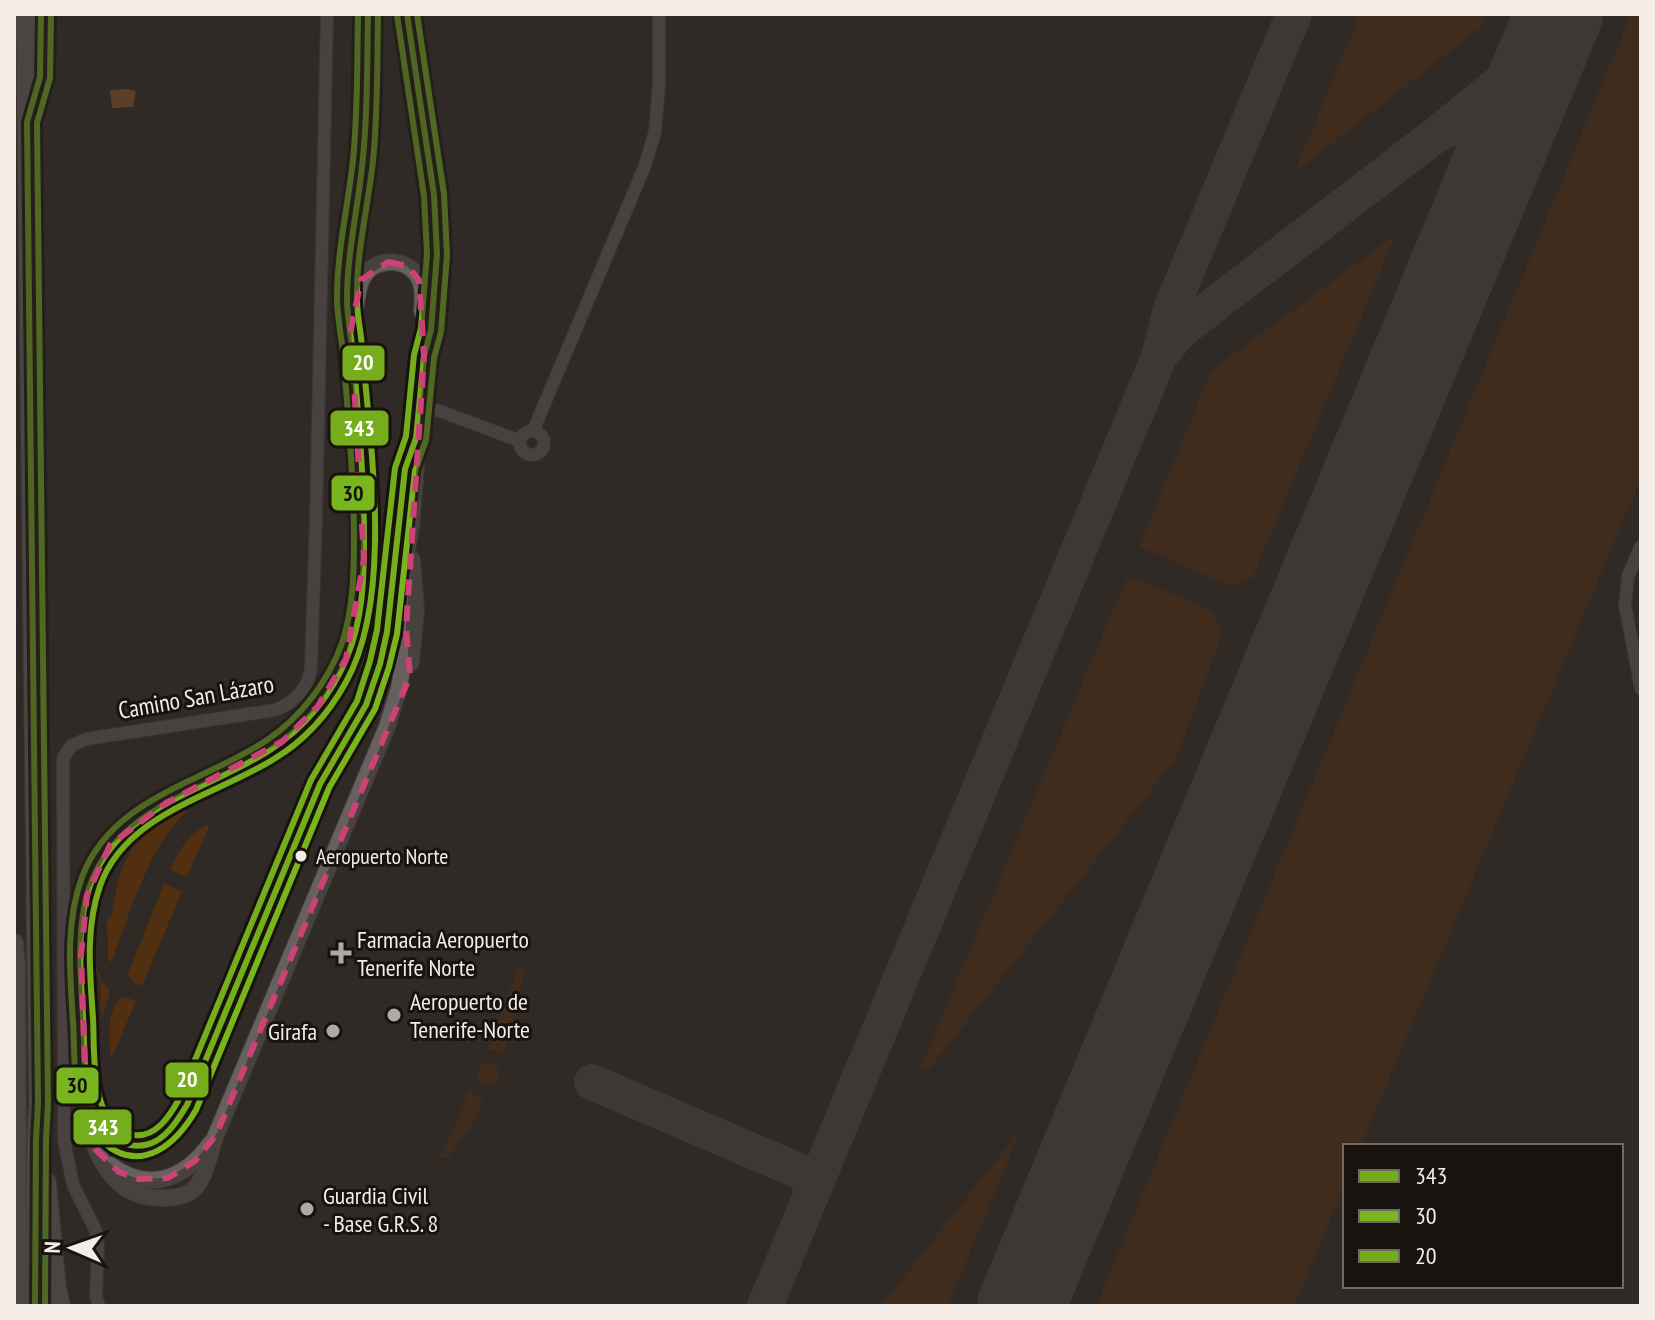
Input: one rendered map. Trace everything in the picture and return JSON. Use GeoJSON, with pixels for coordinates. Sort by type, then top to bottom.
{"type":"FeatureCollection","features":[{"type":"Feature","properties":{"kind":"highway"},"geometry":{"type":"LineString","coordinates":[[25,14],[38,1103],[35,1306]]}},
{"type":"Feature","properties":{"kind":"highway"},"geometry":{"type":"LineString","coordinates":[[27,122],[40,77],[41,14]]}},
{"type":"Feature","properties":{"kind":"highway"},"geometry":{"type":"LineString","coordinates":[[14,943],[18,1306]]}},
{"type":"Feature","properties":{"kind":"highway"},"geometry":{"type":"LineString","coordinates":[[38,1103],[45,1139],[49,1209],[61,1306]]}},
{"type":"Feature","properties":{"kind":"main road"},"geometry":{"type":"LineString","coordinates":[[351,329],[347,317],[347,281],[362,175],[368,14]]}},
{"type":"Feature","properties":{"kind":"main road"},"geometry":{"type":"LineString","coordinates":[[407,14],[430,158],[437,254],[431,330],[424,356],[416,438],[411,528],[398,626],[403,654],[400,685],[383,735],[198,1184],[180,1197],[141,1195],[122,1186],[104,1165],[87,1124],[81,955],[87,895],[99,862],[110,845],[150,813],[246,764],[291,734],[330,690],[352,644],[361,606],[364,546],[351,329],[358,287],[368,270],[382,263],[400,263],[412,269],[423,293],[420,329],[424,356]]}},
{"type":"Feature","properties":{"kind":"main road"},"geometry":{"type":"LineString","coordinates":[[383,735],[407,688],[411,660],[416,610],[411,528]]}},
{"type":"Feature","properties":{"kind":"main road"},"geometry":{"type":"LineString","coordinates":[[95,1149],[106,1161],[130,1177],[159,1180],[187,1168],[215,1138]]}},
{"type":"Feature","properties":{"kind":"street","name":"Camino San Lázaro"},"geometry":{"type":"LineString","coordinates":[[96,1303],[96,1231],[73,1185],[64,1140],[63,758],[71,746],[86,739],[275,710],[291,702],[307,684],[311,667],[316,518],[327,14]]}},
{"type":"Feature","properties":{"kind":"street"},"geometry":{"type":"LineString","coordinates":[[533,431],[543,440],[543,447],[531,455],[521,448],[520,441],[523,435],[533,431],[644,168],[655,132],[659,14]]}},
{"type":"Feature","properties":{"kind":"street"},"geometry":{"type":"LineString","coordinates":[[419,409],[440,411],[520,441]]}},
{"type":"Feature","properties":{"kind":"street"},"geometry":{"type":"LineString","coordinates":[[1641,546],[1628,576],[1625,605],[1641,689]]}},
{"type":"Feature","properties":{"kind":"highlighted area"},"geometry":{"type":"Polygon","coordinates":[[[388,262],[407,266],[419,280],[424,356],[406,628],[410,676],[216,1135],[195,1161],[168,1178],[139,1179],[119,1172],[95,1149],[87,1124],[81,955],[87,895],[110,845],[166,803],[283,741],[318,706],[346,659],[364,559],[351,329],[361,280],[388,262]]]}},
{"type":"Feature","properties":{"kind":"shaded area"},"geometry":{"type":"Polygon","coordinates":[[[1360,14],[1485,14],[1480,28],[1294,173],[1360,14]]]}},
{"type":"Feature","properties":{"kind":"shaded area"},"geometry":{"type":"Polygon","coordinates":[[[1631,14],[1641,14],[1641,478],[1362,1144],[1343,1144],[1343,1190],[1294,1306],[1096,1306],[1631,14]]]}},
{"type":"Feature","properties":{"kind":"shaded area"},"geometry":{"type":"Polygon","coordinates":[[[110,90],[136,91],[133,107],[112,108],[110,90]]]}},
{"type":"Feature","properties":{"kind":"shaded area"},"geometry":{"type":"Polygon","coordinates":[[[1396,234],[1253,577],[1232,587],[1139,547],[1211,371],[1396,234]]]}},
{"type":"Feature","properties":{"kind":"shaded area"},"geometry":{"type":"Polygon","coordinates":[[[1127,577],[1208,609],[1221,625],[1219,643],[1176,759],[929,1069],[921,1066],[1127,577]]]}},
{"type":"Feature","properties":{"kind":"shaded area"},"geometry":{"type":"Polygon","coordinates":[[[186,810],[151,862],[111,963],[108,957],[107,919],[111,916],[122,869],[141,838],[186,810]]]}},
{"type":"Feature","properties":{"kind":"shaded area"},"geometry":{"type":"Polygon","coordinates":[[[210,824],[187,877],[170,870],[190,837],[210,824]]]}},
{"type":"Feature","properties":{"kind":"shaded area"},"geometry":{"type":"Polygon","coordinates":[[[164,884],[182,891],[142,986],[133,982],[128,974],[164,884]]]}},
{"type":"Feature","properties":{"kind":"shaded area"},"geometry":{"type":"Polygon","coordinates":[[[91,954],[102,982],[110,991],[102,1019],[100,984],[91,954]]]}},
{"type":"Feature","properties":{"kind":"shaded area"},"geometry":{"type":"Polygon","coordinates":[[[519,967],[525,967],[516,1015],[503,1055],[495,1050],[486,1050],[519,967]]]}},
{"type":"Feature","properties":{"kind":"shaded area"},"geometry":{"type":"Polygon","coordinates":[[[125,997],[136,1001],[111,1060],[111,1016],[119,1001],[125,997]]]}},
{"type":"Feature","properties":{"kind":"shaded area"},"geometry":{"type":"Polygon","coordinates":[[[488,1063],[496,1066],[499,1074],[496,1082],[488,1085],[480,1082],[477,1074],[480,1066],[488,1063]]]}},
{"type":"Feature","properties":{"kind":"shaded area"},"geometry":{"type":"Polygon","coordinates":[[[470,1090],[479,1098],[484,1098],[475,1120],[448,1158],[440,1158],[470,1090]]]}},
{"type":"Feature","properties":{"kind":"shaded area"},"geometry":{"type":"Polygon","coordinates":[[[1021,1129],[948,1306],[881,1306],[1021,1129]]]}},
{"type":"Feature","properties":{"kind":"taxiway"},"geometry":{"type":"LineString","coordinates":[[765,1306],[1159,357],[1171,309],[1294,14]]}},
{"type":"Feature","properties":{"kind":"taxiway"},"geometry":{"type":"LineString","coordinates":[[1162,353],[1180,331],[1507,77],[1532,49],[1555,14]]}},
{"type":"Feature","properties":{"kind":"taxiway"},"geometry":{"type":"LineString","coordinates":[[1437,134],[1461,128],[1484,137],[1493,155],[1490,179]]}},
{"type":"Feature","properties":{"kind":"taxiway"},"geometry":{"type":"LineString","coordinates":[[592,1082],[801,1172],[807,1177],[812,1193]]}},
{"type":"Feature","properties":{"kind":"runway"},"geometry":{"type":"LineString","coordinates":[[1021,1306],[1559,14]]}},
{"type":"Feature","properties":{"kind":"transit line","name":"343"},"geometry":{"type":"LineString","coordinates":[[35,1306],[38,1103],[27,122],[40,77],[41,14]]}},
{"type":"Feature","properties":{"kind":"transit line","name":"30"},"geometry":{"type":"LineString","coordinates":[[45,1306],[48,1103],[37,123],[50,78],[51,14]]}},
{"type":"Feature","properties":{"kind":"transit line","name":"30"},"geometry":{"type":"LineString","coordinates":[[358,14],[355,142],[337,298],[353,493],[354,566],[349,618],[329,671],[312,698],[291,721],[242,755],[137,810],[115,828],[96,850],[82,877],[73,912],[70,949],[75,1071],[80,1100],[90,1124],[103,1142],[119,1153],[138,1156],[157,1151],[177,1136],[196,1110],[329,788],[375,709],[389,667],[397,634],[415,471],[426,440],[434,358],[441,332],[447,255],[444,194],[417,14]]}},
{"type":"Feature","properties":{"kind":"transit line","name":"343"},"geometry":{"type":"LineString","coordinates":[[368,14],[365,139],[347,299],[364,514],[363,583],[356,628],[341,671],[316,710],[294,732],[270,750],[136,823],[114,844],[97,868],[86,899],[81,934],[86,1079],[91,1106],[100,1123],[113,1137],[129,1145],[147,1145],[161,1138],[187,1105],[320,784],[366,705],[380,664],[387,632],[405,469],[416,438],[424,356],[431,330],[437,254],[434,195],[407,14]]}},
{"type":"Feature","properties":{"kind":"transit line","name":"20"},"geometry":{"type":"LineString","coordinates":[[378,14],[375,143],[357,282],[375,518],[370,607],[361,647],[346,682],[315,725],[296,744],[274,759],[151,823],[113,861],[100,886],[92,918],[90,952],[97,1086],[108,1118],[119,1129],[134,1135],[155,1130],[166,1120],[178,1101],[311,780],[357,701],[370,661],[377,630],[395,468],[406,436],[414,355],[421,328],[427,254],[424,196],[397,15]]}},
{"type":"Feature","properties":{"kind":"place","name":"Aeropuerto Norte"},"geometry":{"type":"Point","coordinates":[301,856]}},
{"type":"Feature","properties":{"kind":"place","name":"Farmacia Aeropuerto Tenerife Norte"},"geometry":{"type":"Point","coordinates":[341,953]}},
{"type":"Feature","properties":{"kind":"place","name":"Aeropuerto de Tenerife-Norte"},"geometry":{"type":"Point","coordinates":[394,1015]}},
{"type":"Feature","properties":{"kind":"place","name":"Girafa"},"geometry":{"type":"Point","coordinates":[333,1031]}},
{"type":"Feature","properties":{"kind":"place","name":"Guardia Civil - Base G.R.S. 8"},"geometry":{"type":"Point","coordinates":[307,1209]}}]}
